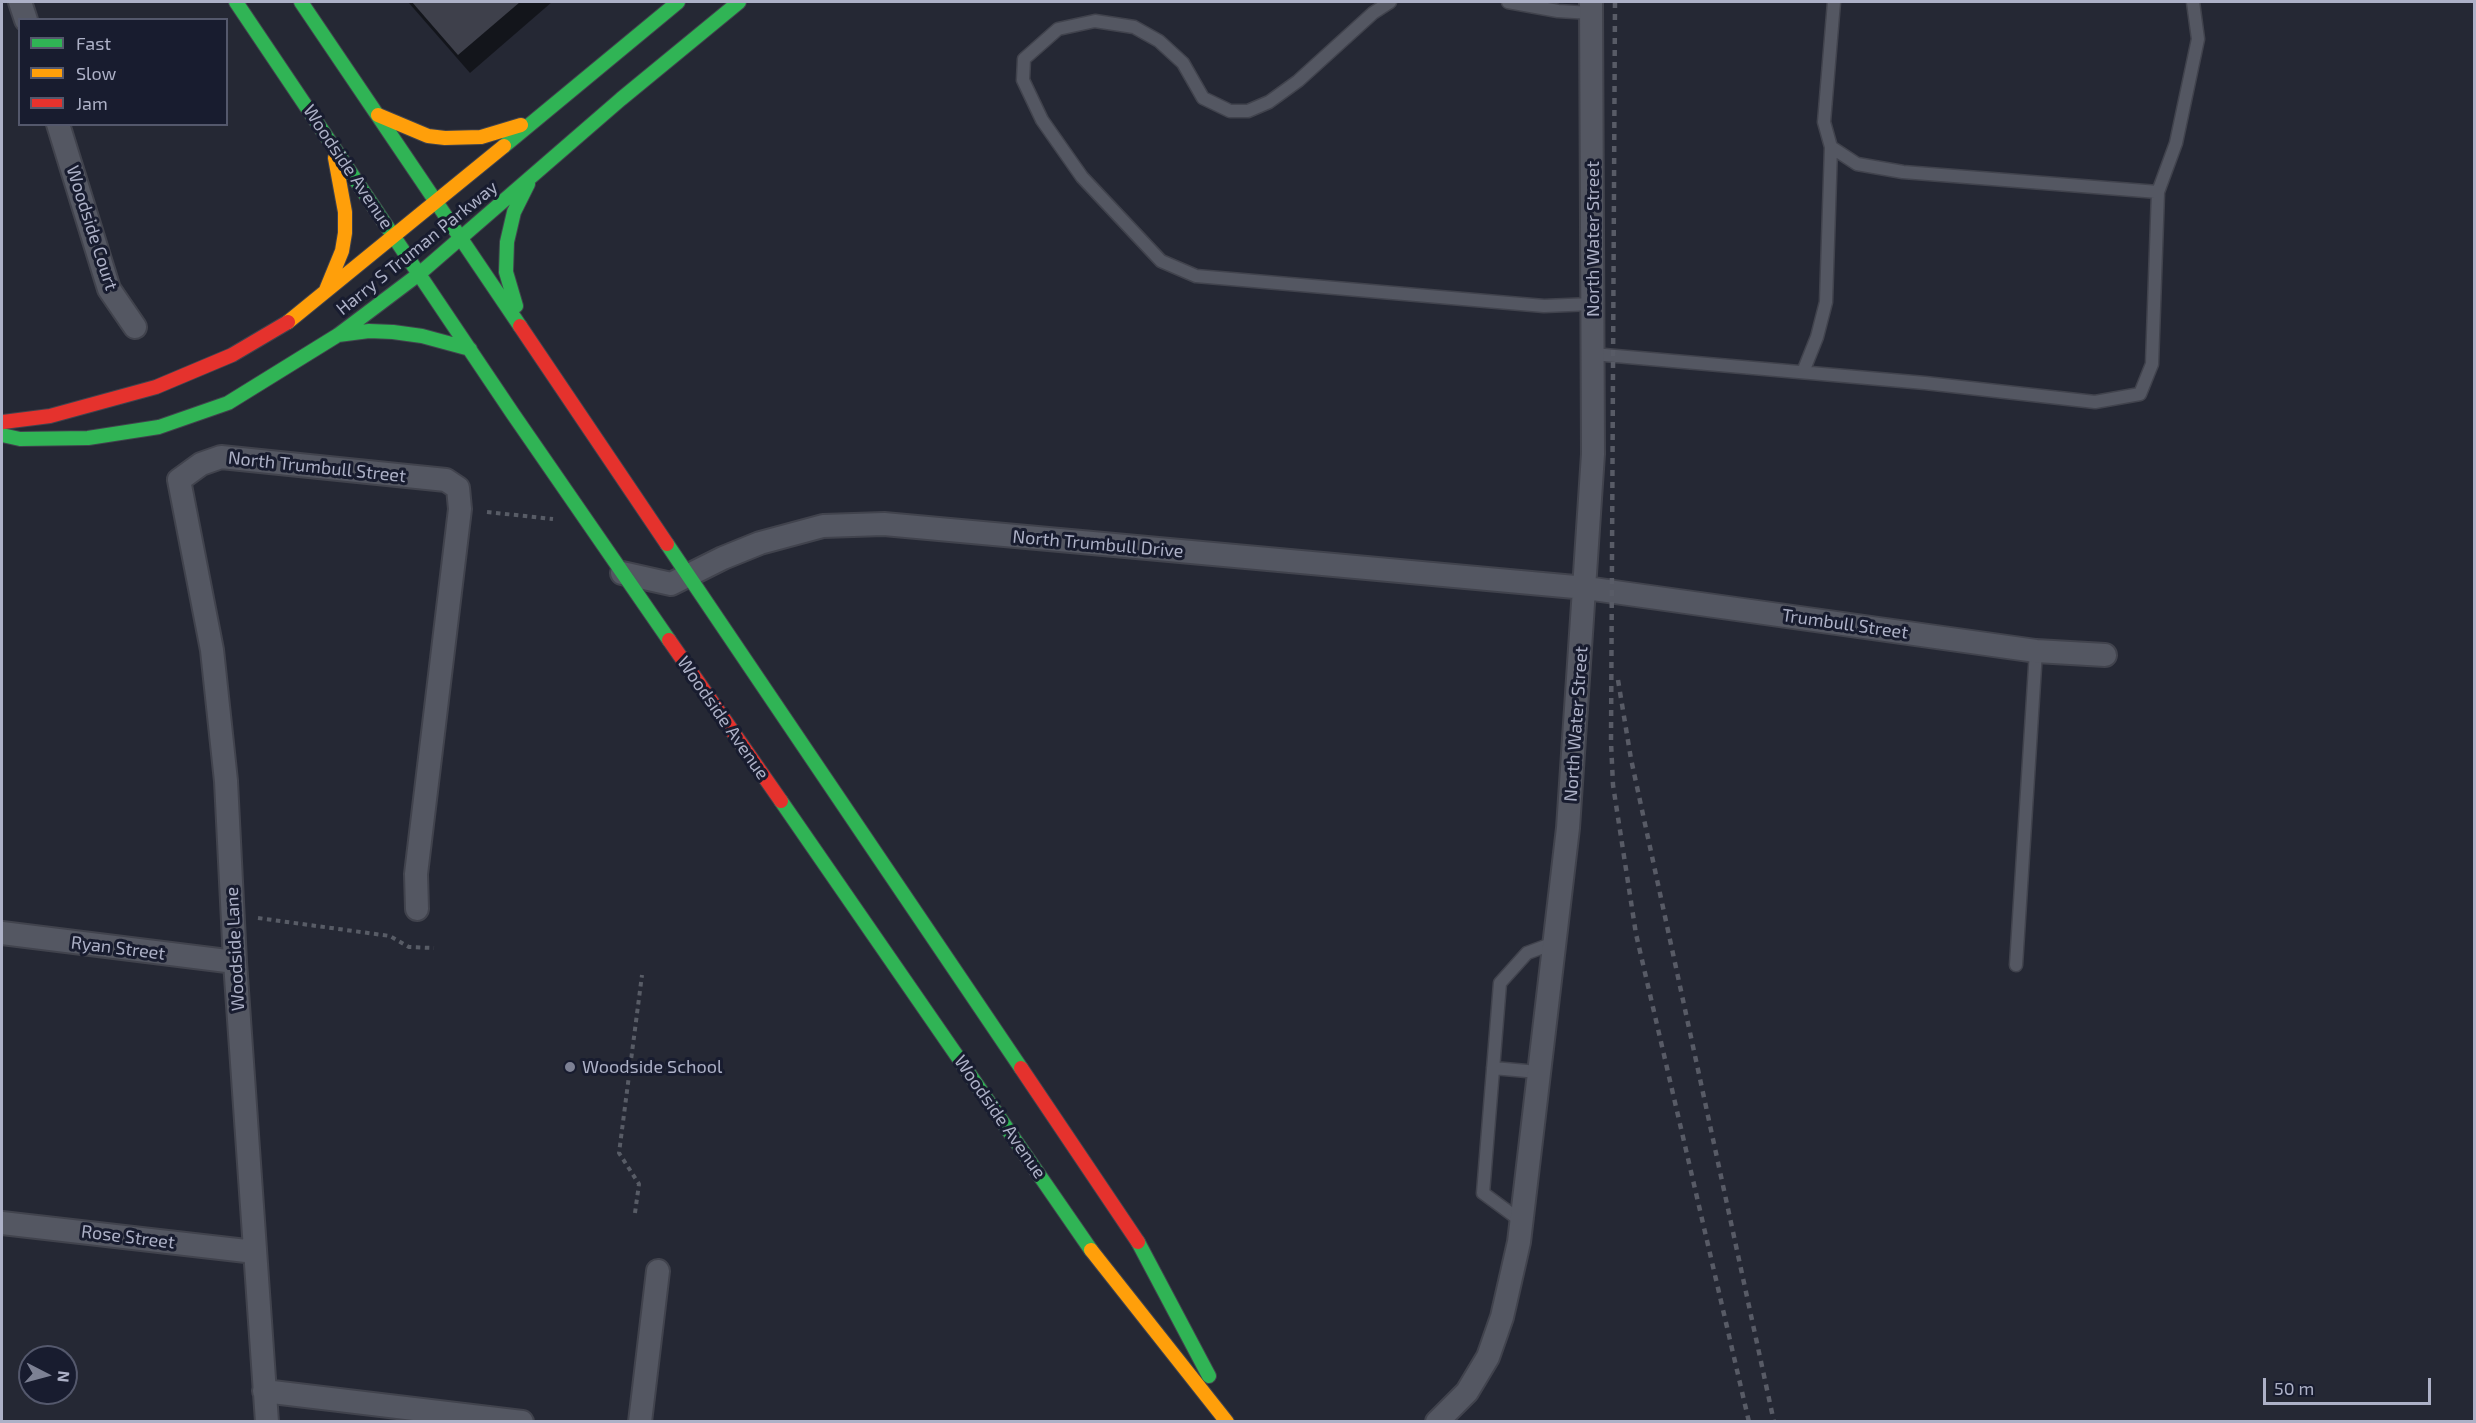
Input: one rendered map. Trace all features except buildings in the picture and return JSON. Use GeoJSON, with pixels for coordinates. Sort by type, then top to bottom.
{"type":"FeatureCollection","features":[{"type":"Feature","properties":{"kind":"main road","name":"Woodside Avenue"},"geometry":{"type":"LineString","coordinates":[[236,2],[622,573],[1097,1258],[1227,1422]]}},
{"type":"Feature","properties":{"kind":"main road"},"geometry":{"type":"LineString","coordinates":[[301,2],[1135,1237],[1233,1422]]}},
{"type":"Feature","properties":{"kind":"main road","name":"Harry S Truman Parkway"},"geometry":{"type":"LineString","coordinates":[[2,422],[50,416],[156,387],[199,371],[281,326],[323,295],[678,2]]}},
{"type":"Feature","properties":{"kind":"main road","name":"Harry S Truman Parkway"},"geometry":{"type":"LineString","coordinates":[[2,435],[20,439],[88,438],[159,427],[228,403],[338,335],[420,274],[739,2]]}},
{"type":"Feature","properties":{"kind":"main road"},"geometry":{"type":"LineString","coordinates":[[378,116],[428,136],[445,138],[482,137],[533,121]]}},
{"type":"Feature","properties":{"kind":"main road"},"geometry":{"type":"LineString","coordinates":[[323,295],[342,251],[345,233],[341,185],[333,145]]}},
{"type":"Feature","properties":{"kind":"main road"},"geometry":{"type":"LineString","coordinates":[[523,329],[506,272],[507,242],[514,212],[531,177]]}},
{"type":"Feature","properties":{"kind":"main road"},"geometry":{"type":"LineString","coordinates":[[338,335],[369,331],[393,332],[422,336],[470,349]]}},
{"type":"Feature","properties":{"kind":"street"},"geometry":{"type":"LineString","coordinates":[[20,2],[25,18]]}},
{"type":"Feature","properties":{"kind":"street","name":"North Water Street"},"geometry":{"type":"LineString","coordinates":[[1437,1422],[1467,1392],[1488,1357],[1502,1317],[1521,1221],[1568,828],[1586,588],[1593,454],[1591,7]]}},
{"type":"Feature","properties":{"kind":"street","name":"Woodside Court"},"geometry":{"type":"LineString","coordinates":[[59,126],[109,289],[135,327]]}},
{"type":"Feature","properties":{"kind":"street","name":"North Trumbull Street"},"geometry":{"type":"LineString","coordinates":[[179,480],[201,464],[221,457],[446,480],[458,488],[461,501],[416,874],[417,909]]}},
{"type":"Feature","properties":{"kind":"street","name":"Woodside Lane"},"geometry":{"type":"LineString","coordinates":[[179,480],[212,650],[226,781],[235,962],[267,1422]]}},
{"type":"Feature","properties":{"kind":"street","name":"North Trumbull Drive"},"geometry":{"type":"LineString","coordinates":[[622,573],[671,584],[723,558],[770,540],[823,526],[884,524],[1586,588]]}},
{"type":"Feature","properties":{"kind":"street","name":"Trumbull Street"},"geometry":{"type":"LineString","coordinates":[[1586,588],[2036,651],[2105,655]]}},
{"type":"Feature","properties":{"kind":"street","name":"Ryan Street"},"geometry":{"type":"LineString","coordinates":[[2,933],[235,962]]}},
{"type":"Feature","properties":{"kind":"street","name":"Rose Street"},"geometry":{"type":"LineString","coordinates":[[2,1223],[255,1252]]}},
{"type":"Feature","properties":{"kind":"street"},"geometry":{"type":"LineString","coordinates":[[640,1422],[657,1271]]}},
{"type":"Feature","properties":{"kind":"street"},"geometry":{"type":"LineString","coordinates":[[264,1391],[522,1422]]}},
{"type":"Feature","properties":{"kind":"lane"},"geometry":{"type":"LineString","coordinates":[[1390,2],[1373,13],[1298,81],[1269,102],[1248,111],[1230,111],[1203,98],[1183,63],[1160,41],[1134,27],[1095,21],[1058,29],[1024,59],[1023,80],[1042,120],[1082,177],[1161,261],[1196,276],[1544,306],[1593,304]]}},
{"type":"Feature","properties":{"kind":"lane"},"geometry":{"type":"LineString","coordinates":[[1508,2],[1558,11],[1591,7]]}},
{"type":"Feature","properties":{"kind":"lane"},"geometry":{"type":"LineString","coordinates":[[1803,372],[1817,337],[1826,302],[1831,147],[1824,122],[1834,2]]}},
{"type":"Feature","properties":{"kind":"lane"},"geometry":{"type":"LineString","coordinates":[[1593,354],[1803,372],[2095,402],[2140,394],[2152,364],[2158,192],[2176,143],[2198,39],[2193,2]]}},
{"type":"Feature","properties":{"kind":"lane"},"geometry":{"type":"LineString","coordinates":[[1831,147],[1857,164],[1903,172],[2158,192]]}},
{"type":"Feature","properties":{"kind":"lane"},"geometry":{"type":"LineString","coordinates":[[2016,964],[2036,651]]}},
{"type":"Feature","properties":{"kind":"lane"},"geometry":{"type":"LineString","coordinates":[[1521,1221],[1483,1193],[1500,984],[1527,953],[1554,943]]}},
{"type":"Feature","properties":{"kind":"lane"},"geometry":{"type":"LineString","coordinates":[[1493,1068],[1538,1072]]}},
{"type":"Feature","properties":{"kind":"path"},"geometry":{"type":"LineString","coordinates":[[487,512],[557,519]]}},
{"type":"Feature","properties":{"kind":"path"},"geometry":{"type":"LineString","coordinates":[[258,918],[390,936],[409,946],[434,948]]}},
{"type":"Feature","properties":{"kind":"path"},"geometry":{"type":"LineString","coordinates":[[635,1213],[639,1184],[619,1153],[642,975]]}},
{"type":"Feature","properties":{"kind":"railway"},"geometry":{"type":"LineString","coordinates":[[1615,2],[1611,742],[1613,785],[1636,934],[1749,1422]]}},
{"type":"Feature","properties":{"kind":"railway"},"geometry":{"type":"LineString","coordinates":[[1618,680],[1631,759],[1774,1422]]}},
{"type":"Feature","properties":{"kind":"traffic: fast"},"geometry":{"type":"LineString","coordinates":[[236,2],[513,414],[669,640]]}},
{"type":"Feature","properties":{"kind":"traffic: fast"},"geometry":{"type":"LineString","coordinates":[[301,2],[520,326]]}},
{"type":"Feature","properties":{"kind":"traffic: fast"},"geometry":{"type":"LineString","coordinates":[[504,146],[678,2]]}},
{"type":"Feature","properties":{"kind":"traffic: fast"},"geometry":{"type":"LineString","coordinates":[[2,435],[20,439],[88,438],[159,427],[228,403],[338,335],[419,274],[621,99],[739,2]]}},
{"type":"Feature","properties":{"kind":"traffic: fast"},"geometry":{"type":"LineString","coordinates":[[516,306],[506,272],[507,242],[514,212],[528,184]]}},
{"type":"Feature","properties":{"kind":"traffic: fast"},"geometry":{"type":"LineString","coordinates":[[338,335],[369,331],[393,332],[422,336],[470,349]]}},
{"type":"Feature","properties":{"kind":"traffic: fast"},"geometry":{"type":"LineString","coordinates":[[667,544],[1021,1068]]}},
{"type":"Feature","properties":{"kind":"traffic: fast"},"geometry":{"type":"LineString","coordinates":[[781,801],[1091,1250]]}},
{"type":"Feature","properties":{"kind":"traffic: fast"},"geometry":{"type":"LineString","coordinates":[[1138,1242],[1209,1376]]}},
{"type":"Feature","properties":{"kind":"traffic: slow"},"geometry":{"type":"LineString","coordinates":[[378,115],[428,136],[445,138],[481,137],[521,125]]}},
{"type":"Feature","properties":{"kind":"traffic: slow"},"geometry":{"type":"LineString","coordinates":[[288,322],[504,146]]}},
{"type":"Feature","properties":{"kind":"traffic: slow"},"geometry":{"type":"LineString","coordinates":[[326,290],[342,251],[345,233],[345,212],[335,158]]}},
{"type":"Feature","properties":{"kind":"traffic: slow"},"geometry":{"type":"LineString","coordinates":[[1091,1250],[1227,1422]]}},
{"type":"Feature","properties":{"kind":"traffic: jam"},"geometry":{"type":"LineString","coordinates":[[3,422],[50,416],[156,387],[232,355],[288,322]]}},
{"type":"Feature","properties":{"kind":"traffic: jam"},"geometry":{"type":"LineString","coordinates":[[520,326],[667,544]]}},
{"type":"Feature","properties":{"kind":"traffic: jam"},"geometry":{"type":"LineString","coordinates":[[669,640],[781,801]]}},
{"type":"Feature","properties":{"kind":"traffic: jam"},"geometry":{"type":"LineString","coordinates":[[1021,1068],[1138,1242]]}},
{"type":"Feature","properties":{"kind":"place","name":"Woodside School"},"geometry":{"type":"Point","coordinates":[570,1067]}}]}
